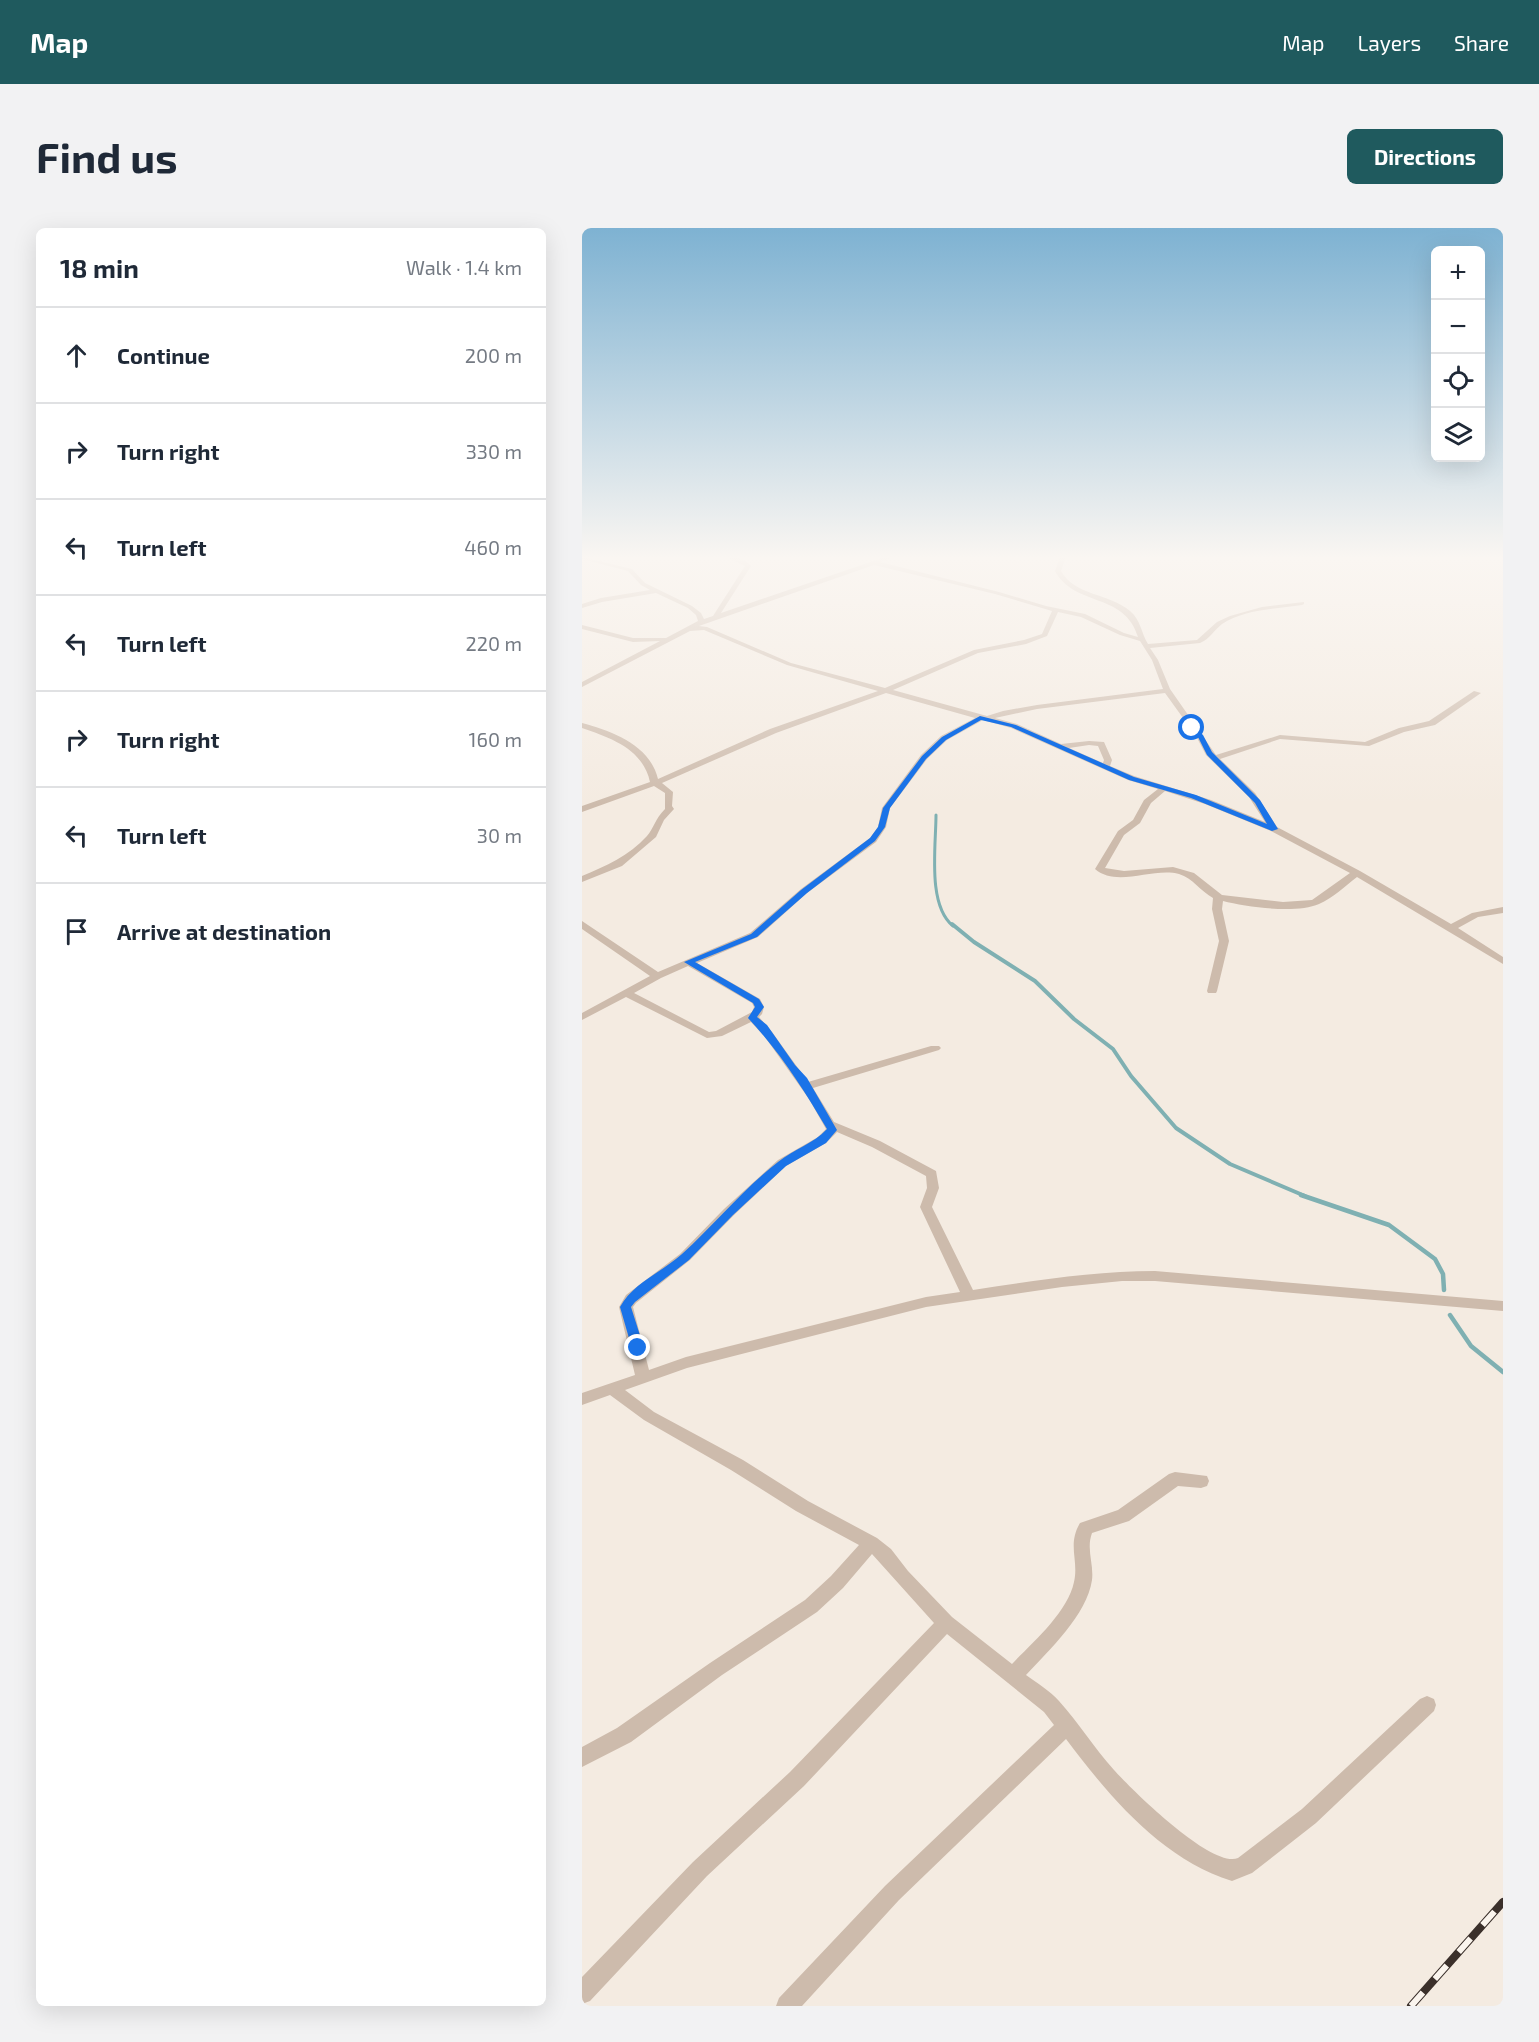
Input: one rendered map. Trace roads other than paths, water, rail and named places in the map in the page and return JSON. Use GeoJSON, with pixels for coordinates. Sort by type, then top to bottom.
{"type":"FeatureCollection","features":[{"type":"Feature","properties":{"kind":"street"},"geometry":{"type":"LineString","coordinates":[[582,685],[665,640]]}},
{"type":"Feature","properties":{"kind":"street"},"geometry":{"type":"LineString","coordinates":[[737,640],[789,664],[1014,726],[1131,778],[1194,797],[1274,829],[1451,927],[1503,961]]}},
{"type":"Feature","properties":{"kind":"street"},"geometry":{"type":"LineString","coordinates":[[582,809],[680,773],[773,731],[885,691],[976,651],[1032,640]]}},
{"type":"Feature","properties":{"kind":"street"},"geometry":{"type":"LineString","coordinates":[[1137,640],[1144,643],[1203,640]]}},
{"type":"Feature","properties":{"kind":"street"},"geometry":{"type":"LineString","coordinates":[[1143,640],[1167,691],[1214,758],[1252,795],[1274,829]]}},
{"type":"Feature","properties":{"kind":"street"},"geometry":{"type":"LineString","coordinates":[[582,1017],[657,976],[754,935],[804,891],[873,840],[882,827],[886,808],[924,757],[944,738],[983,718],[1003,713],[1167,691]]}},
{"type":"Feature","properties":{"kind":"street"},"geometry":{"type":"LineString","coordinates":[[1214,758],[1278,737],[1366,744],[1402,730],[1432,723],[1477,693]]}},
{"type":"Feature","properties":{"kind":"street"},"geometry":{"type":"LineString","coordinates":[[582,725],[637,751],[649,763],[654,782],[669,792],[668,807],[670,809],[657,824],[653,835],[619,864],[582,879]]}},
{"type":"Feature","properties":{"kind":"street"},"geometry":{"type":"LineString","coordinates":[[1060,746],[1101,744],[1108,760],[1105,766]]}},
{"type":"Feature","properties":{"kind":"street"},"geometry":{"type":"LineString","coordinates":[[1164,788],[1147,801],[1137,821],[1122,832],[1100,869],[1109,873],[1162,870],[1183,872],[1199,879],[1218,897],[1300,906],[1316,901],[1357,873]]}},
{"type":"Feature","properties":{"kind":"street"},"geometry":{"type":"LineString","coordinates":[[1212,991],[1224,941],[1217,909],[1218,897]]}},
{"type":"Feature","properties":{"kind":"street"},"geometry":{"type":"LineString","coordinates":[[1451,927],[1475,915],[1503,910]]}},
{"type":"Feature","properties":{"kind":"street"},"geometry":{"type":"LineString","coordinates":[[582,924],[657,976]]}},
{"type":"Feature","properties":{"kind":"street"},"geometry":{"type":"LineString","coordinates":[[626,993],[707,1035],[718,1034],[753,1018],[759,1007],[756,1001],[688,962]]}},
{"type":"Feature","properties":{"kind":"street"},"geometry":{"type":"LineString","coordinates":[[643,1377],[626,1307],[631,1299],[686,1257],[729,1212],[782,1163],[830,1134],[832,1130],[806,1086],[764,1027],[753,1018]]}},
{"type":"Feature","properties":{"kind":"street"},"geometry":{"type":"LineString","coordinates":[[806,1086],[935,1048]]}},
{"type":"Feature","properties":{"kind":"street"},"geometry":{"type":"LineString","coordinates":[[830,1125],[876,1144],[932,1174],[933,1188],[926,1207],[968,1294]]}},
{"type":"Feature","properties":{"kind":"street"},"geometry":{"type":"LineString","coordinates":[[582,1399],[724,1352],[926,1302],[968,1294],[1111,1277],[1155,1276],[1503,1306]]}},
{"type":"Feature","properties":{"kind":"street"},"geometry":{"type":"LineString","coordinates":[[613,1389],[649,1416],[737,1465],[802,1506],[871,1543],[885,1554],[902,1577],[946,1623],[1050,1706],[1107,1777],[1152,1821],[1182,1846],[1219,1867],[1233,1871],[1245,1866],[1309,1816],[1427,1705]]}},
{"type":"Feature","properties":{"kind":"street"},"geometry":{"type":"LineString","coordinates":[[1014,1676],[1056,1629],[1075,1600],[1082,1584],[1084,1570],[1081,1540],[1086,1528],[1123,1516],[1175,1479],[1201,1481]]}},
{"type":"Feature","properties":{"kind":"street"},"geometry":{"type":"LineString","coordinates":[[582,1757],[624,1735],[716,1669],[811,1606],[837,1582],[871,1543]]}},
{"type":"Feature","properties":{"kind":"street"},"geometry":{"type":"LineString","coordinates":[[582,1993],[700,1869],[797,1779],[946,1623]]}},
{"type":"Feature","properties":{"kind":"street"},"geometry":{"type":"LineString","coordinates":[[787,2006],[892,1893],[1066,1726]]}},
{"type":"Feature","properties":{"kind":"waterway"},"geometry":{"type":"LineString","coordinates":[[936,815],[936,890],[939,904],[953,926]]}},
{"type":"Feature","properties":{"kind":"waterway"},"geometry":{"type":"LineString","coordinates":[[952,924],[974,942],[1035,981],[1074,1019],[1113,1049],[1131,1076],[1176,1128],[1230,1164],[1305,1196]]}},
{"type":"Feature","properties":{"kind":"waterway"},"geometry":{"type":"LineString","coordinates":[[1301,1195],[1389,1225],[1435,1259],[1443,1274],[1444,1290]]}},
{"type":"Feature","properties":{"kind":"waterway"},"geometry":{"type":"LineString","coordinates":[[1450,1315],[1471,1346],[1503,1372]]}},
{"type":"Feature","properties":{"kind":"railway"},"geometry":{"type":"LineString","coordinates":[[1411,2006],[1503,1902]]}}]}
